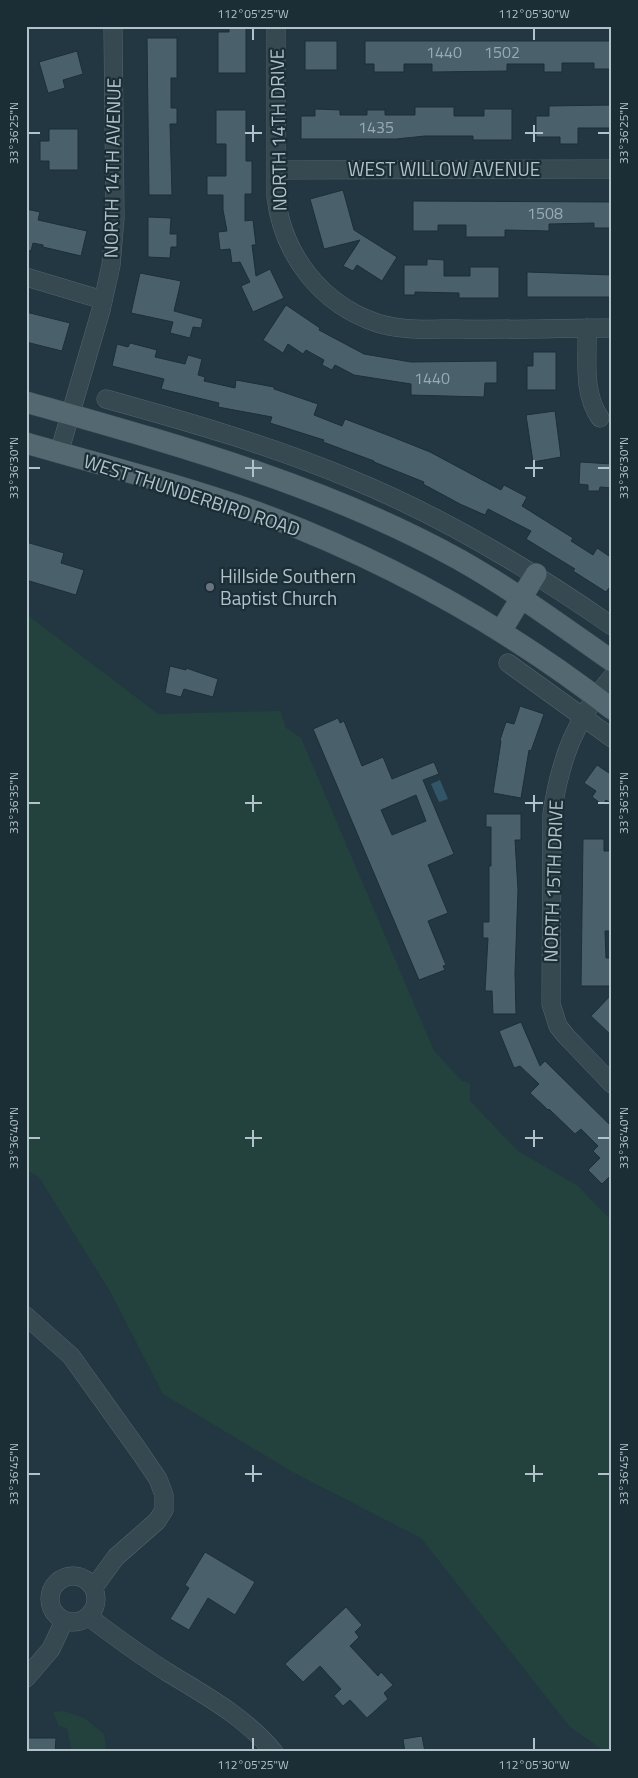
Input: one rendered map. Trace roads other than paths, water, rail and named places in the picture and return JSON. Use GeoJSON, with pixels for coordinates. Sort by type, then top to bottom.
{"type":"FeatureCollection","features":[{"type":"Feature","properties":{"kind":"main road"},"geometry":{"type":"LineString","coordinates":[[26,402],[207,454],[333,501],[399,530],[460,560],[521,598],[612,661]]}},
{"type":"Feature","properties":{"kind":"main road","name":"WEST THUNDERBIRD ROAD"},"geometry":{"type":"LineString","coordinates":[[26,443],[192,491],[261,514],[318,537],[447,598],[501,631],[604,702]]}},
{"type":"Feature","properties":{"kind":"main road"},"geometry":{"type":"LineString","coordinates":[[501,631],[536,574]]}},
{"type":"Feature","properties":{"kind":"street","name":"NORTH 14TH AVENUE"},"geometry":{"type":"LineString","coordinates":[[59,453],[104,300],[110,265],[115,218],[113,26]]}},
{"type":"Feature","properties":{"kind":"street","name":"NORTH 14TH DRIVE"},"geometry":{"type":"LineString","coordinates":[[276,26],[278,215],[292,253],[308,274],[337,303],[378,323],[410,328],[612,328]]}},
{"type":"Feature","properties":{"kind":"street","name":"WEST WILLOW AVENUE"},"geometry":{"type":"LineString","coordinates":[[277,170],[612,169]]}},
{"type":"Feature","properties":{"kind":"street"},"geometry":{"type":"LineString","coordinates":[[26,277],[104,300]]}},
{"type":"Feature","properties":{"kind":"street"},"geometry":{"type":"LineString","coordinates":[[587,328],[588,392],[592,406],[600,418]]}},
{"type":"Feature","properties":{"kind":"street"},"geometry":{"type":"LineString","coordinates":[[106,398],[266,446],[352,479],[430,516],[536,574],[612,626]]}},
{"type":"Feature","properties":{"kind":"street"},"geometry":{"type":"LineString","coordinates":[[143,436],[152,412]]}},
{"type":"Feature","properties":{"kind":"street"},"geometry":{"type":"LineString","coordinates":[[508,663],[612,738]]}},
{"type":"Feature","properties":{"kind":"street","name":"NORTH 15TH DRIVE"},"geometry":{"type":"LineString","coordinates":[[612,677],[604,702],[582,715],[561,767],[552,814],[551,1004],[558,1026],[612,1084]]}},
{"type":"Feature","properties":{"kind":"street"},"geometry":{"type":"LineString","coordinates":[[26,1316],[71,1356],[158,1479],[164,1495],[164,1510],[157,1521],[116,1557],[94,1587]]}},
{"type":"Feature","properties":{"kind":"street"},"geometry":{"type":"LineString","coordinates":[[66,1576],[78,1576],[88,1581],[94,1587],[96,1605],[89,1617],[82,1621],[64,1621],[56,1616],[49,1604],[51,1590],[57,1581],[66,1576]]}},
{"type":"Feature","properties":{"kind":"street"},"geometry":{"type":"LineString","coordinates":[[89,1617],[167,1672],[225,1707],[261,1736],[274,1752]]}},
{"type":"Feature","properties":{"kind":"street"},"geometry":{"type":"LineString","coordinates":[[26,1678],[51,1649],[64,1621]]}},
{"type":"Feature","properties":{"kind":"water"},"geometry":{"type":"Polygon","coordinates":[[[440,780],[448,799],[439,802],[431,784],[440,780]]]}},
{"type":"Feature","properties":{"kind":"place","name":"Hillside Southern Baptist Church"},"geometry":{"type":"Point","coordinates":[210,587]}}]}
